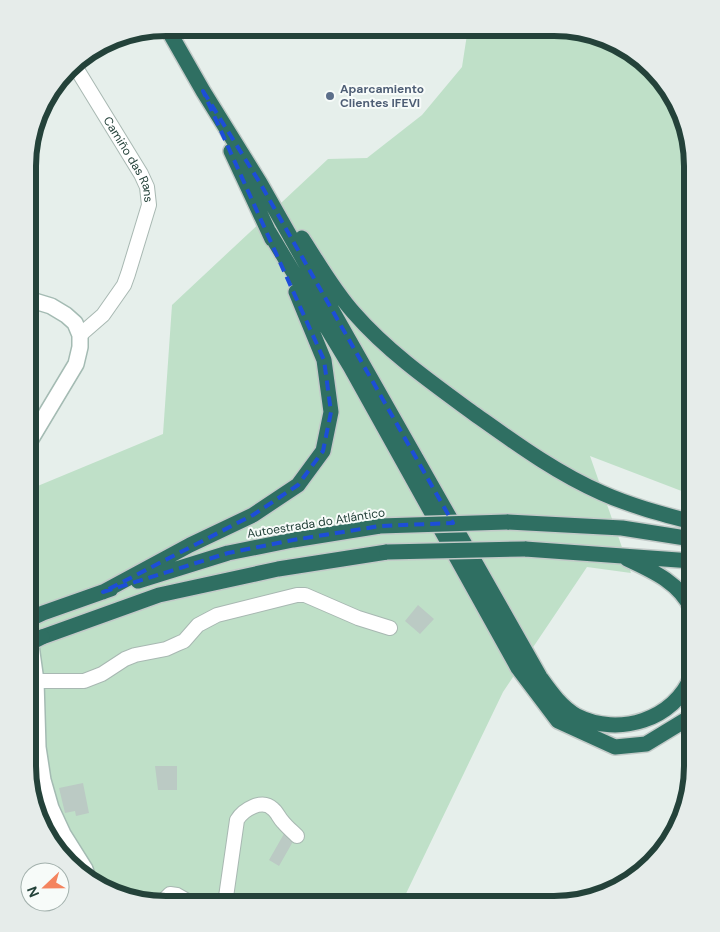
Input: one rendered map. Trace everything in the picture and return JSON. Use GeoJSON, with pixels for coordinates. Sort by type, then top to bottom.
{"type":"FeatureCollection","features":[{"type":"Feature","properties":{"kind":"highway"},"geometry":{"type":"LineString","coordinates":[[171,36],[260,183],[549,691],[576,715],[590,721],[618,726],[648,719],[672,704],[683,690]]}},
{"type":"Feature","properties":{"kind":"highway"},"geometry":{"type":"LineString","coordinates":[[103,592],[190,545],[253,515],[298,485],[323,451],[331,412],[324,360],[269,232],[203,91]]}},
{"type":"Feature","properties":{"kind":"highway"},"geometry":{"type":"LineString","coordinates":[[260,183],[296,228],[326,275],[354,313],[384,343],[442,390],[504,435],[560,472],[601,493],[648,510],[683,520]]}},
{"type":"Feature","properties":{"kind":"highway"},"geometry":{"type":"LineString","coordinates":[[269,232],[350,366],[518,668],[558,721],[615,747],[646,744],[683,721]]}},
{"type":"Feature","properties":{"kind":"highway","name":"Autoestrada do Atlántico"},"geometry":{"type":"LineString","coordinates":[[36,617],[103,592],[228,553],[380,526],[507,522],[622,528],[683,538]]}},
{"type":"Feature","properties":{"kind":"highway"},"geometry":{"type":"LineString","coordinates":[[36,640],[159,595],[278,568],[387,552],[525,549],[683,560]]}},
{"type":"Feature","properties":{"kind":"highway"},"geometry":{"type":"LineString","coordinates":[[619,555],[658,574],[683,595]]}},
{"type":"Feature","properties":{"kind":"main road"},"geometry":{"type":"LineString","coordinates":[[36,301],[51,306],[66,314],[75,323],[80,336],[80,348],[76,364],[36,431]]}},
{"type":"Feature","properties":{"kind":"main road"},"geometry":{"type":"LineString","coordinates":[[36,681],[38,747],[43,780],[51,808],[63,834],[83,866]]}},
{"type":"Feature","properties":{"kind":"street","name":"Camiño das Rans"},"geometry":{"type":"LineString","coordinates":[[78,70],[141,174],[147,187],[149,205],[124,285],[103,314],[80,336]]}},
{"type":"Feature","properties":{"kind":"street"},"geometry":{"type":"LineString","coordinates":[[36,681],[84,681],[102,674],[130,657],[166,650],[184,641],[198,625],[217,615],[297,594],[306,595],[358,618],[390,628]]}},
{"type":"Feature","properties":{"kind":"street"},"geometry":{"type":"LineString","coordinates":[[226,896],[237,820],[242,813],[254,806],[266,805],[273,809],[297,836]]}},
{"type":"Feature","properties":{"kind":"highlighted area"},"geometry":{"type":"Polygon","coordinates":[[[203,91],[260,183],[453,523],[380,526],[293,540],[228,553],[103,592],[253,515],[298,485],[323,451],[331,412],[324,360],[203,91]]]}},
{"type":"Feature","properties":{"kind":"green space"},"geometry":{"type":"Polygon","coordinates":[[[467,36],[571,37],[604,46],[640,68],[652,80],[670,108],[681,140],[684,166],[683,492],[590,456],[631,573],[587,567],[503,692],[405,896],[166,896],[149,895],[116,886],[94,874],[68,852],[50,824],[39,792],[36,766],[36,487],[163,434],[172,305],[328,159],[367,158],[422,115],[462,67],[467,36]]]}},
{"type":"Feature","properties":{"kind":"building"},"geometry":{"type":"Polygon","coordinates":[[[418,605],[434,619],[420,634],[405,621],[418,605]]]}},
{"type":"Feature","properties":{"kind":"building"},"geometry":{"type":"Polygon","coordinates":[[[155,766],[177,766],[177,790],[158,790],[155,766]]]}},
{"type":"Feature","properties":{"kind":"building"},"geometry":{"type":"Polygon","coordinates":[[[83,783],[89,813],[76,816],[75,811],[65,813],[59,788],[83,783]]]}},
{"type":"Feature","properties":{"kind":"building"},"geometry":{"type":"Polygon","coordinates":[[[285,832],[295,838],[279,866],[269,860],[285,832]]]}},
{"type":"Feature","properties":{"kind":"place","name":"Aparcamiento Clientes IFEVI"},"geometry":{"type":"Point","coordinates":[330,96]}}]}
